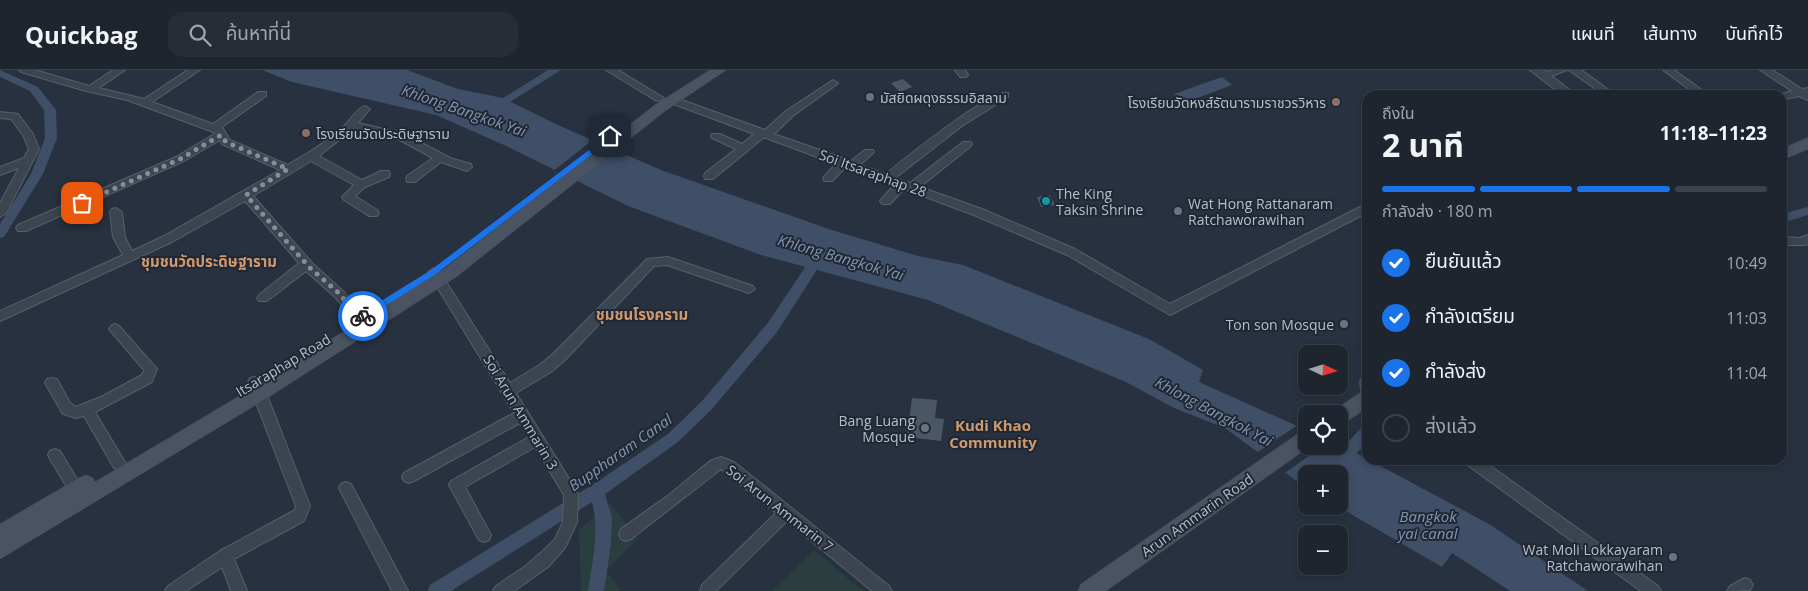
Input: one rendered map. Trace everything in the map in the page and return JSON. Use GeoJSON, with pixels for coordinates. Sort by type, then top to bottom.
{"type":"FeatureCollection","features":[{"type":"Feature","properties":{"kind":"main road"},"geometry":{"type":"LineString","coordinates":[[0,550],[437,276],[662,102],[698,70]]}},
{"type":"Feature","properties":{"kind":"main road"},"geometry":{"type":"LineString","coordinates":[[662,102],[719,70]]}},
{"type":"Feature","properties":{"kind":"main road"},"geometry":{"type":"LineString","coordinates":[[1787,153],[1808,143]]}},
{"type":"Feature","properties":{"kind":"main road","name":"Itsaraphap Road"},"geometry":{"type":"LineString","coordinates":[[0,535],[119,464],[258,388],[359,319],[437,276]]}},
{"type":"Feature","properties":{"kind":"main road"},"geometry":{"type":"LineString","coordinates":[[1348,411],[1362,401]]}},
{"type":"Feature","properties":{"kind":"main road","name":"Arun Ammarin Road"},"geometry":{"type":"LineString","coordinates":[[1089,591],[1298,445]]}},
{"type":"Feature","properties":{"kind":"street"},"geometry":{"type":"LineString","coordinates":[[24,70],[129,97],[217,132],[226,142],[288,169]]}},
{"type":"Feature","properties":{"kind":"street"},"geometry":{"type":"LineString","coordinates":[[92,89],[120,70]]}},
{"type":"Feature","properties":{"kind":"street"},"geometry":{"type":"LineString","coordinates":[[144,103],[195,70]]}},
{"type":"Feature","properties":{"kind":"street","name":"Soi Itsaraphap 28"},"geometry":{"type":"LineString","coordinates":[[611,70],[662,102],[764,134],[978,212],[1071,252],[1170,310],[1362,210]]}},
{"type":"Feature","properties":{"kind":"street"},"geometry":{"type":"LineString","coordinates":[[1540,73],[1562,70]]}},
{"type":"Feature","properties":{"kind":"street"},"geometry":{"type":"LineString","coordinates":[[1574,70],[1604,90]]}},
{"type":"Feature","properties":{"kind":"street"},"geometry":{"type":"LineString","coordinates":[[1668,70],[1697,90]]}},
{"type":"Feature","properties":{"kind":"street"},"geometry":{"type":"LineString","coordinates":[[1765,70],[1806,93]]}},
{"type":"Feature","properties":{"kind":"street"},"geometry":{"type":"LineString","coordinates":[[1540,73],[1563,90]]}},
{"type":"Feature","properties":{"kind":"street"},"geometry":{"type":"LineString","coordinates":[[709,176],[743,148],[833,83]]}},
{"type":"Feature","properties":{"kind":"street"},"geometry":{"type":"LineString","coordinates":[[1787,97],[1806,93]]}},
{"type":"Feature","properties":{"kind":"street"},"geometry":{"type":"LineString","coordinates":[[22,228],[180,159],[217,132],[262,94]]}},
{"type":"Feature","properties":{"kind":"street"},"geometry":{"type":"LineString","coordinates":[[887,178],[961,121],[1004,95]]}},
{"type":"Feature","properties":{"kind":"street"},"geometry":{"type":"LineString","coordinates":[[0,316],[168,239],[246,195],[323,149],[365,109]]}},
{"type":"Feature","properties":{"kind":"street"},"geometry":{"type":"LineString","coordinates":[[0,213],[34,149],[28,134],[14,116],[1,115]]}},
{"type":"Feature","properties":{"kind":"street"},"geometry":{"type":"LineString","coordinates":[[350,124],[399,136],[441,157],[467,167]]}},
{"type":"Feature","properties":{"kind":"street"},"geometry":{"type":"LineString","coordinates":[[716,136],[743,148]]}},
{"type":"Feature","properties":{"kind":"street"},"geometry":{"type":"LineString","coordinates":[[886,201],[967,144]]}},
{"type":"Feature","properties":{"kind":"street"},"geometry":{"type":"LineString","coordinates":[[828,178],[869,152]]}},
{"type":"Feature","properties":{"kind":"street"},"geometry":{"type":"LineString","coordinates":[[311,156],[360,184]]}},
{"type":"Feature","properties":{"kind":"street"},"geometry":{"type":"LineString","coordinates":[[411,179],[441,157]]}},
{"type":"Feature","properties":{"kind":"street"},"geometry":{"type":"LineString","coordinates":[[0,170],[28,160]]}},
{"type":"Feature","properties":{"kind":"street"},"geometry":{"type":"LineString","coordinates":[[373,213],[348,197],[360,184],[385,174]]}},
{"type":"Feature","properties":{"kind":"street"},"geometry":{"type":"LineString","coordinates":[[246,195],[306,264],[334,288],[359,319]]}},
{"type":"Feature","properties":{"kind":"street"},"geometry":{"type":"LineString","coordinates":[[116,212],[119,237],[129,256]]}},
{"type":"Feature","properties":{"kind":"street"},"geometry":{"type":"LineString","coordinates":[[1787,240],[1805,241]]}},
{"type":"Feature","properties":{"kind":"street"},"geometry":{"type":"LineString","coordinates":[[508,391],[546,368],[559,357],[651,262],[658,260],[668,261],[749,289]]}},
{"type":"Feature","properties":{"kind":"street"},"geometry":{"type":"LineString","coordinates":[[263,298],[306,264]]}},
{"type":"Feature","properties":{"kind":"street","name":"Soi Arun Ammarin 3"},"geometry":{"type":"LineString","coordinates":[[437,276],[537,439],[571,502],[570,522],[563,538],[553,552],[500,591]]}},
{"type":"Feature","properties":{"kind":"street"},"geometry":{"type":"LineString","coordinates":[[52,383],[68,411],[75,414],[88,410],[147,378],[151,369],[115,329]]}},
{"type":"Feature","properties":{"kind":"street"},"geometry":{"type":"LineString","coordinates":[[173,591],[225,556],[299,516],[302,512],[303,506],[258,388]]}},
{"type":"Feature","properties":{"kind":"street"},"geometry":{"type":"LineString","coordinates":[[88,410],[119,464]]}},
{"type":"Feature","properties":{"kind":"street"},"geometry":{"type":"LineString","coordinates":[[409,477],[522,415]]}},
{"type":"Feature","properties":{"kind":"street"},"geometry":{"type":"LineString","coordinates":[[484,535],[456,485],[537,439]]}},
{"type":"Feature","properties":{"kind":"street"},"geometry":{"type":"LineString","coordinates":[[55,455],[76,490]]}},
{"type":"Feature","properties":{"kind":"street","name":"Soi Arun Ammarin 7"},"geometry":{"type":"LineString","coordinates":[[626,534],[675,498],[715,465],[721,464],[729,466],[884,591]]}},
{"type":"Feature","properties":{"kind":"street"},"geometry":{"type":"LineString","coordinates":[[1479,465],[1652,591]]}},
{"type":"Feature","properties":{"kind":"street"},"geometry":{"type":"LineString","coordinates":[[346,488],[400,591]]}},
{"type":"Feature","properties":{"kind":"street"},"geometry":{"type":"LineString","coordinates":[[707,590],[788,512]]}},
{"type":"Feature","properties":{"kind":"street"},"geometry":{"type":"LineString","coordinates":[[225,556],[239,591]]}},
{"type":"Feature","properties":{"kind":"green space"},"geometry":{"type":"Polygon","coordinates":[[[610,503],[638,538],[606,570],[621,591],[581,591],[579,530],[610,503]]]}},
{"type":"Feature","properties":{"kind":"green space"},"geometry":{"type":"Polygon","coordinates":[[[814,550],[863,591],[772,591],[814,550]]]}},
{"type":"Feature","properties":{"kind":"water","name":"Bangkok yai canal"},"geometry":{"type":"Polygon","coordinates":[[[262,70],[407,70],[458,89],[503,98],[560,126],[661,170],[832,230],[918,256],[963,265],[1149,339],[1203,370],[1199,382],[1298,426],[1298,455],[1348,455],[1348,449],[1362,456],[1362,465],[1379,465],[1489,524],[1588,591],[1510,591],[1452,553],[1442,567],[1348,512],[1348,465],[1298,465],[1298,482],[1225,428],[1174,408],[1126,382],[928,300],[761,255],[628,206],[504,145],[436,115],[292,82],[262,70]]]}},
{"type":"Feature","properties":{"kind":"water"},"geometry":{"type":"Polygon","coordinates":[[[1222,77],[1232,85],[1184,103],[1174,94],[1222,77]]]}},
{"type":"Feature","properties":{"kind":"pier"},"geometry":{"type":"Polygon","coordinates":[[[594,139],[615,148],[572,182],[552,172],[594,139]]]}},
{"type":"Feature","properties":{"kind":"pier"},"geometry":{"type":"Polygon","coordinates":[[[1298,425],[1298,455],[1310,455],[1282,475],[1255,454],[1298,425]]]}},
{"type":"Feature","properties":{"kind":"building"},"geometry":{"type":"Polygon","coordinates":[[[903,79],[912,87],[900,92],[891,83],[903,79]]]}},
{"type":"Feature","properties":{"kind":"building","name":"The King Taksin Shrine"},"geometry":{"type":"Polygon","coordinates":[[[1050,195],[1055,205],[1041,207],[1037,197],[1050,195]]]}},
{"type":"Feature","properties":{"kind":"building","name":"Bang Luang Mosque"},"geometry":{"type":"Polygon","coordinates":[[[912,398],[937,400],[935,418],[944,419],[941,441],[907,437],[912,398]]]}},
{"type":"Feature","properties":{"kind":"waterway","name":"Khlong Bangkok Yai"},"geometry":{"type":"LineString","coordinates":[[490,110],[556,70]]}},
{"type":"Feature","properties":{"kind":"waterway"},"geometry":{"type":"LineString","coordinates":[[0,73],[34,89],[50,110],[51,138],[37,174],[0,234]]}},
{"type":"Feature","properties":{"kind":"waterway"},"geometry":{"type":"LineString","coordinates":[[1787,217],[1808,211]]}},
{"type":"Feature","properties":{"kind":"waterway","name":"Buppharam Canal"},"geometry":{"type":"LineString","coordinates":[[596,491],[673,438],[707,405],[772,328],[821,254]]}},
{"type":"Feature","properties":{"kind":"waterway"},"geometry":{"type":"LineString","coordinates":[[1338,463],[1362,437]]}},
{"type":"Feature","properties":{"kind":"waterway","name":"Buppharam Canal"},"geometry":{"type":"LineString","coordinates":[[436,591],[596,491]]}},
{"type":"Feature","properties":{"kind":"waterway"},"geometry":{"type":"LineString","coordinates":[[596,491],[604,518],[603,544],[596,591]]}},
{"type":"Feature","properties":{"kind":"way so far"},"geometry":{"type":"LineString","coordinates":[[82,203],[180,159],[221,135],[226,142],[240,146],[288,169],[246,195],[309,267],[340,294],[359,319],[363,316]]}},
{"type":"Feature","properties":{"kind":"place","name":"มัสยิดผดุงธรรมอิสลาม"},"geometry":{"type":"Point","coordinates":[870,97]}},
{"type":"Feature","properties":{"kind":"place","name":"โรงเรียนวัดหงส์รัตนารามราชวรวิหาร"},"geometry":{"type":"Point","coordinates":[1336,102]}},
{"type":"Feature","properties":{"kind":"place","name":"โรงเรียนวัดประดิษฐาราม"},"geometry":{"type":"Point","coordinates":[306,133]}},
{"type":"Feature","properties":{"kind":"place","name":"The King Taksin Shrine"},"geometry":{"type":"Point","coordinates":[1046,201]}},
{"type":"Feature","properties":{"kind":"place","name":"Wat Hong Rattanaram Ratchaworawihan"},"geometry":{"type":"Point","coordinates":[1178,211]}},
{"type":"Feature","properties":{"kind":"place","name":"Ton son Mosque"},"geometry":{"type":"Point","coordinates":[1344,324]}},
{"type":"Feature","properties":{"kind":"place","name":"Bang Luang Mosque"},"geometry":{"type":"Point","coordinates":[925,428]}},
{"type":"Feature","properties":{"kind":"place","name":"Wat Moli Lokkayaram Ratchaworawihan"},"geometry":{"type":"Point","coordinates":[1673,557]}},
{"type":"Feature","properties":{"kind":"district","name":"ชุมชนวัดประดิษฐาราม"},"geometry":{"type":"Point","coordinates":[209,261]}},
{"type":"Feature","properties":{"kind":"district","name":"ชุมชนโรงคราม"},"geometry":{"type":"Point","coordinates":[642,314]}},
{"type":"Feature","properties":{"kind":"district","name":"Kudi Khao Community"},"geometry":{"type":"Point","coordinates":[993,434]}},
{"type":"Feature","properties":{"kind":"route"},"geometry":{"type":"LineString","coordinates":[[363,316],[434,272],[610,136]]}}]}
